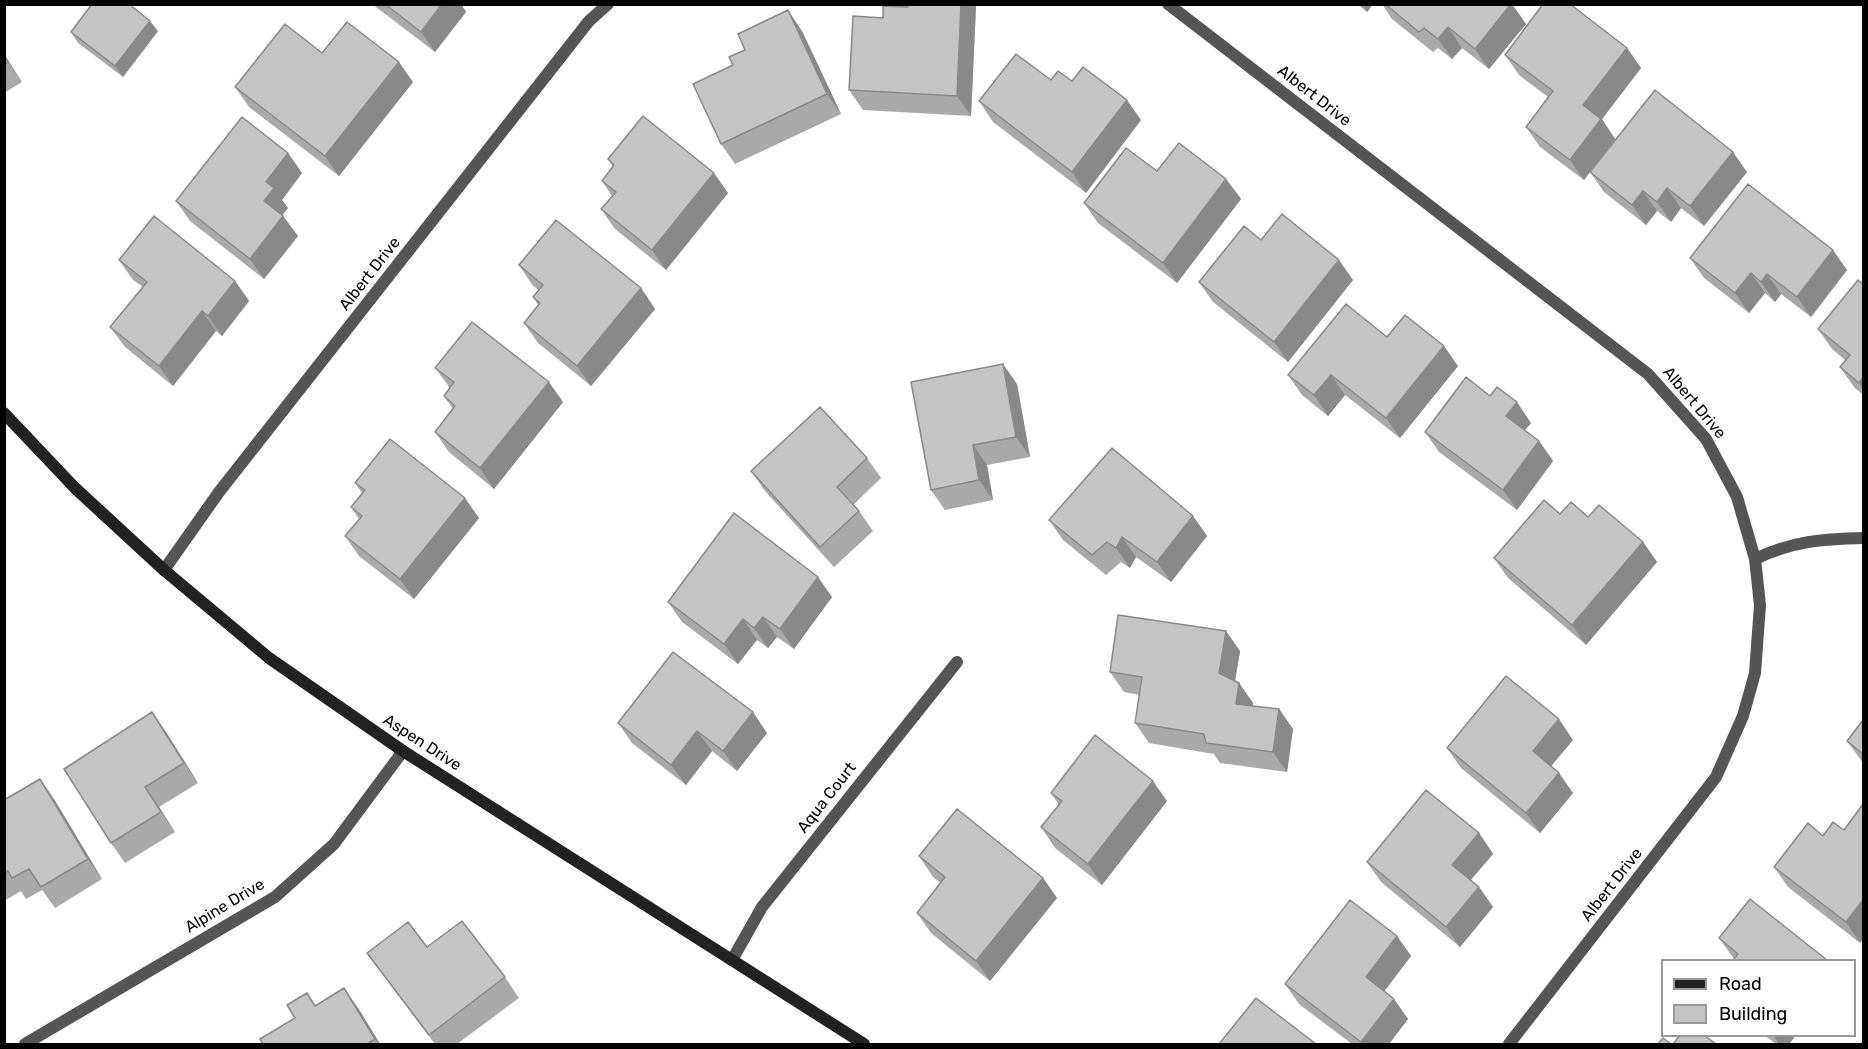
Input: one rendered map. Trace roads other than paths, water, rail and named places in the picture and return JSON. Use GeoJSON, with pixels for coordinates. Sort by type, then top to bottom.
{"type":"FeatureCollection","features":[{"type":"Feature","properties":{"kind":"street","name":"Albert Drive"},"geometry":{"type":"LineString","coordinates":[[164,570],[219,492],[589,21],[608,4]]}},
{"type":"Feature","properties":{"kind":"street","name":"Albert Drive"},"geometry":{"type":"LineString","coordinates":[[1168,4],[1648,374],[1706,439],[1737,497],[1755,559],[1760,605],[1755,673],[1743,716],[1716,777],[1509,1044]]}},
{"type":"Feature","properties":{"kind":"street","name":"Aspen Drive"},"geometry":{"type":"LineString","coordinates":[[4,413],[75,488],[164,570],[269,658],[403,751],[864,1044]]}},
{"type":"Feature","properties":{"kind":"street"},"geometry":{"type":"LineString","coordinates":[[1755,559],[1783,546],[1822,539],[1863,538]]}},
{"type":"Feature","properties":{"kind":"street","name":"Aqua Court"},"geometry":{"type":"LineString","coordinates":[[732,960],[762,907],[957,662]]}},
{"type":"Feature","properties":{"kind":"street","name":"Alpine Drive"},"geometry":{"type":"LineString","coordinates":[[25,1044],[274,897],[334,844],[403,751]]}}]}
